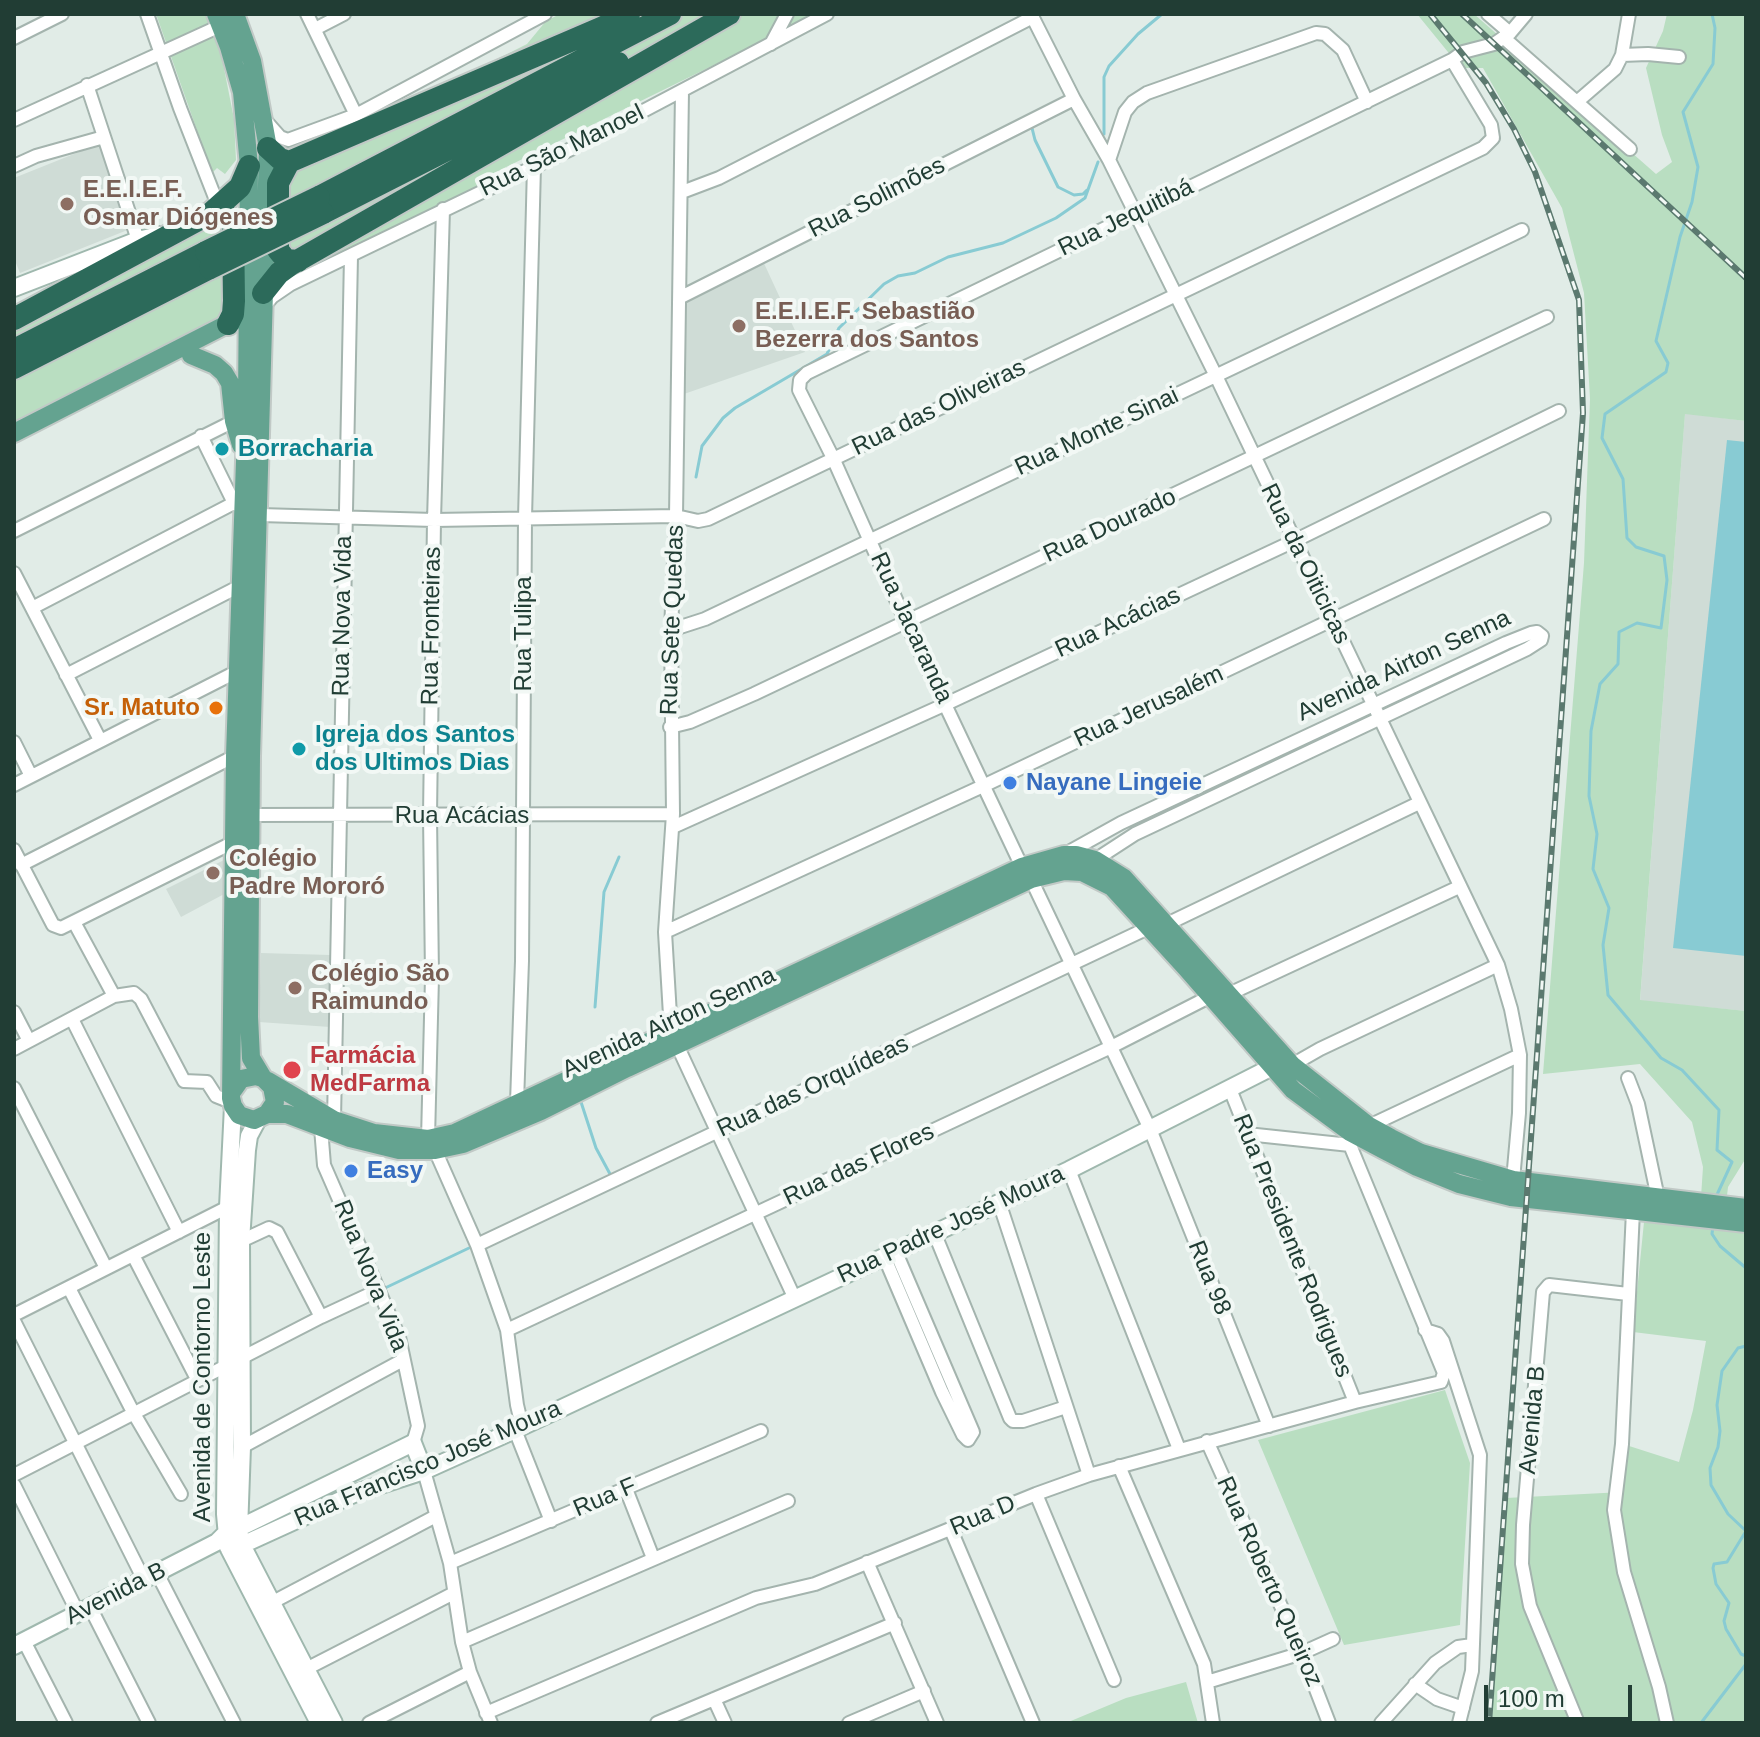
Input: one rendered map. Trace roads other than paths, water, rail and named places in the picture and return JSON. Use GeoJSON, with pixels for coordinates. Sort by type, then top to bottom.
{"type":"FeatureCollection","features":[{"type":"Feature","properties":{"kind":"highway"},"geometry":{"type":"LineString","coordinates":[[298,261],[284,259],[278,250],[278,183],[289,162],[629,14]]}},
{"type":"Feature","properties":{"kind":"highway"},"geometry":{"type":"LineString","coordinates":[[321,205],[670,14]]}},
{"type":"Feature","properties":{"kind":"highway"},"geometry":{"type":"LineString","coordinates":[[14,350],[208,260],[714,14]]}},
{"type":"Feature","properties":{"kind":"highway"},"geometry":{"type":"LineString","coordinates":[[263,293],[279,273],[298,261],[729,14]]}},
{"type":"Feature","properties":{"kind":"highway"},"geometry":{"type":"LineString","coordinates":[[268,148],[280,159],[289,162]]}},
{"type":"Feature","properties":{"kind":"highway"},"geometry":{"type":"LineString","coordinates":[[14,319],[209,213],[240,187],[249,166]]}},
{"type":"Feature","properties":{"kind":"highway"},"geometry":{"type":"LineString","coordinates":[[209,213],[223,215],[233,224],[234,301],[228,324]]}},
{"type":"Feature","properties":{"kind":"highway"},"geometry":{"type":"LineString","coordinates":[[14,368],[208,260]]}},
{"type":"Feature","properties":{"kind":"main road"},"geometry":{"type":"LineString","coordinates":[[14,446],[188,351],[228,324],[255,315],[263,293],[268,148],[252,61],[224,18]]}},
{"type":"Feature","properties":{"kind":"main road","name":"Avenida de Contorno Leste"},"geometry":{"type":"LineString","coordinates":[[224,18],[242,92],[249,166],[255,315],[240,586],[235,756],[232,1100]]}},
{"type":"Feature","properties":{"kind":"main road","name":"Avenida de Contorno Leste"},"geometry":{"type":"LineString","coordinates":[[255,315],[238,410],[256,585],[249,1044],[251,1058],[266,1080]]}},
{"type":"Feature","properties":{"kind":"main road"},"geometry":{"type":"LineString","coordinates":[[188,351],[215,365],[230,383],[238,410]]}},
{"type":"Feature","properties":{"kind":"main road"},"geometry":{"type":"LineString","coordinates":[[14,433],[188,351]]}},
{"type":"Feature","properties":{"kind":"main road","name":"Avenida Airton Senna"},"geometry":{"type":"LineString","coordinates":[[263,1117],[287,1114],[328,1124],[399,1150],[486,1136],[674,1039],[1064,855],[1089,866]]}},
{"type":"Feature","properties":{"kind":"main road"},"geometry":{"type":"LineString","coordinates":[[1089,866],[1157,926],[1191,963],[1229,994],[1292,1065],[1369,1126],[1421,1153],[1513,1180],[1658,1198],[1698,1210]]}},
{"type":"Feature","properties":{"kind":"main road","name":"Avenida Airton Senna"},"geometry":{"type":"LineString","coordinates":[[1027,873],[1089,866]]}},
{"type":"Feature","properties":{"kind":"main road"},"geometry":{"type":"LineString","coordinates":[[1191,963],[1209,997],[1272,1067],[1293,1090],[1350,1138],[1459,1184],[1525,1199],[1633,1211],[1698,1210],[1744,1215]]}},
{"type":"Feature","properties":{"kind":"main road","name":"Avenida Airton Senna"},"geometry":{"type":"LineString","coordinates":[[431,1144],[517,1102],[674,1039]]}},
{"type":"Feature","properties":{"kind":"main road"},"geometry":{"type":"LineString","coordinates":[[248,1076],[266,1080],[275,1094],[272,1109],[263,1117],[244,1117],[232,1100],[241,1079],[248,1076]]}},
{"type":"Feature","properties":{"kind":"main road","name":"Avenida Airton Senna"},"geometry":{"type":"LineString","coordinates":[[266,1080],[328,1124]]}},
{"type":"Feature","properties":{"kind":"street"},"geometry":{"type":"LineString","coordinates":[[14,38],[62,14]]}},
{"type":"Feature","properties":{"kind":"street"},"geometry":{"type":"LineString","coordinates":[[147,14],[216,200],[209,213]]}},
{"type":"Feature","properties":{"kind":"street"},"geometry":{"type":"LineString","coordinates":[[307,14],[356,115]]}},
{"type":"Feature","properties":{"kind":"street"},"geometry":{"type":"LineString","coordinates":[[315,29],[344,14]]}},
{"type":"Feature","properties":{"kind":"street"},"geometry":{"type":"LineString","coordinates":[[771,44],[787,14]]}},
{"type":"Feature","properties":{"kind":"street","name":"Rua São Manoel"},"geometry":{"type":"LineString","coordinates":[[255,315],[281,289],[534,166],[827,14]]}},
{"type":"Feature","properties":{"kind":"street"},"geometry":{"type":"LineString","coordinates":[[1488,14],[1630,149]]}},
{"type":"Feature","properties":{"kind":"street"},"geometry":{"type":"LineString","coordinates":[[1507,35],[1526,14]]}},
{"type":"Feature","properties":{"kind":"street"},"geometry":{"type":"LineString","coordinates":[[1578,101],[1615,69],[1622,55],[1629,14]]}},
{"type":"Feature","properties":{"kind":"street"},"geometry":{"type":"LineString","coordinates":[[682,192],[719,178],[1032,16]]}},
{"type":"Feature","properties":{"kind":"street","name":"Rua da Oiticicas"},"geometry":{"type":"LineString","coordinates":[[1032,16],[1109,160],[1216,376],[1498,965],[1517,1032],[1520,1055],[1513,1180]]}},
{"type":"Feature","properties":{"kind":"street"},"geometry":{"type":"LineString","coordinates":[[264,119],[280,137],[288,140],[356,115],[540,17]]}},
{"type":"Feature","properties":{"kind":"street"},"geometry":{"type":"LineString","coordinates":[[14,120],[160,53],[224,18]]}},
{"type":"Feature","properties":{"kind":"street"},"geometry":{"type":"LineString","coordinates":[[1109,160],[1125,112],[1147,93],[1316,33],[1325,34],[1343,50],[1367,102]]}},
{"type":"Feature","properties":{"kind":"street","name":"Rua Jequitibá"},"geometry":{"type":"LineString","coordinates":[[799,390],[800,380],[807,373],[1367,102],[1463,52],[1494,44],[1507,35]]}},
{"type":"Feature","properties":{"kind":"street"},"geometry":{"type":"LineString","coordinates":[[1622,55],[1679,57]]}},
{"type":"Feature","properties":{"kind":"street","name":"Rua das Oliveiras"},"geometry":{"type":"LineString","coordinates":[[246,509],[434,520],[676,516],[698,521],[708,519],[1455,163],[1491,143],[1491,125],[1452,60]]}},
{"type":"Feature","properties":{"kind":"street"},"geometry":{"type":"LineString","coordinates":[[87,85],[138,240]]}},
{"type":"Feature","properties":{"kind":"street","name":"Rua Sete Quedas"},"geometry":{"type":"LineString","coordinates":[[674,1039],[665,932],[673,820],[671,630],[681,297],[682,91]]}},
{"type":"Feature","properties":{"kind":"street","name":"Rua Solimões"},"geometry":{"type":"LineString","coordinates":[[681,297],[1074,99]]}},
{"type":"Feature","properties":{"kind":"street"},"geometry":{"type":"LineString","coordinates":[[14,166],[36,156],[104,137]]}},
{"type":"Feature","properties":{"kind":"street","name":"Rua Tulipa"},"geometry":{"type":"LineString","coordinates":[[517,1102],[522,961],[525,518],[534,166]]}},
{"type":"Feature","properties":{"kind":"street","name":"Rua Fronteiras"},"geometry":{"type":"LineString","coordinates":[[431,1144],[430,815],[443,209]]}},
{"type":"Feature","properties":{"kind":"street","name":"Rua Monte Sinai"},"geometry":{"type":"LineString","coordinates":[[671,630],[705,619],[1522,230]]}},
{"type":"Feature","properties":{"kind":"street"},"geometry":{"type":"LineString","coordinates":[[14,288],[138,240],[177,231]]}},
{"type":"Feature","properties":{"kind":"street","name":"Rua Nova Vida"},"geometry":{"type":"LineString","coordinates":[[351,256],[340,815],[324,1165],[399,1337],[418,1426],[413,1443],[424,1471]]}},
{"type":"Feature","properties":{"kind":"street","name":"Rua Dourado"},"geometry":{"type":"LineString","coordinates":[[670,727],[690,722],[754,694],[1547,317]]}},
{"type":"Feature","properties":{"kind":"street","name":"Rua Jacaranda"},"geometry":{"type":"LineString","coordinates":[[799,390],[983,786],[1150,1129]]}},
{"type":"Feature","properties":{"kind":"street"},"geometry":{"type":"LineString","coordinates":[[14,531],[201,436],[238,410]]}},
{"type":"Feature","properties":{"kind":"street","name":"Rua Acácias"},"geometry":{"type":"LineString","coordinates":[[251,815],[673,820],[946,704],[1294,541],[1559,411]]}},
{"type":"Feature","properties":{"kind":"street"},"geometry":{"type":"LineString","coordinates":[[32,608],[246,509],[201,436]]}},
{"type":"Feature","properties":{"kind":"street","name":"Rua Jerusalém"},"geometry":{"type":"LineString","coordinates":[[665,932],[983,786],[1544,519]]}},
{"type":"Feature","properties":{"kind":"street"},"geometry":{"type":"LineString","coordinates":[[14,573],[100,740]]}},
{"type":"Feature","properties":{"kind":"street"},"geometry":{"type":"LineString","coordinates":[[66,675],[240,586]]}},
{"type":"Feature","properties":{"kind":"street","name":"Avenida Airton Senna"},"geometry":{"type":"LineString","coordinates":[[1064,855],[1121,823],[1240,776],[1376,712],[1527,649],[1542,636],[1537,632],[1531,633],[1506,643],[1376,712]]}},
{"type":"Feature","properties":{"kind":"street"},"geometry":{"type":"LineString","coordinates":[[14,785],[238,671]]}},
{"type":"Feature","properties":{"kind":"street"},"geometry":{"type":"LineString","coordinates":[[14,742],[31,776]]}},
{"type":"Feature","properties":{"kind":"street"},"geometry":{"type":"LineString","coordinates":[[21,865],[235,756]]}},
{"type":"Feature","properties":{"kind":"street","name":"Avenida Airton Senna"},"geometry":{"type":"LineString","coordinates":[[1089,866],[1126,839],[1240,776]]}},
{"type":"Feature","properties":{"kind":"street","name":"Rua das Orquídeas"},"geometry":{"type":"LineString","coordinates":[[477,1245],[1419,803]]}},
{"type":"Feature","properties":{"kind":"street"},"geometry":{"type":"LineString","coordinates":[[14,850],[53,925],[59,928],[234,842]]}},
{"type":"Feature","properties":{"kind":"street"},"geometry":{"type":"LineString","coordinates":[[1229,994],[1459,887]]}},
{"type":"Feature","properties":{"kind":"street"},"geometry":{"type":"LineString","coordinates":[[74,922],[114,996]]}},
{"type":"Feature","properties":{"kind":"street"},"geometry":{"type":"LineString","coordinates":[[1292,1065],[1498,965]]}},
{"type":"Feature","properties":{"kind":"street"},"geometry":{"type":"LineString","coordinates":[[14,1049],[114,996],[134,993],[141,999],[184,1081],[207,1082],[220,1099],[232,1100]]}},
{"type":"Feature","properties":{"kind":"street","name":"Rua das Flores"},"geometry":{"type":"LineString","coordinates":[[507,1330],[1111,1047],[1209,997]]}},
{"type":"Feature","properties":{"kind":"street"},"geometry":{"type":"LineString","coordinates":[[14,1012],[29,1041]]}},
{"type":"Feature","properties":{"kind":"street"},"geometry":{"type":"LineString","coordinates":[[72,1019],[179,1232]]}},
{"type":"Feature","properties":{"kind":"street"},"geometry":{"type":"LineString","coordinates":[[674,1039],[795,1299]]}},
{"type":"Feature","properties":{"kind":"street"},"geometry":{"type":"LineString","coordinates":[[1369,1126],[1520,1055]]}},
{"type":"Feature","properties":{"kind":"street","name":"Rua Padre José Moura"},"geometry":{"type":"LineString","coordinates":[[627,1376],[1069,1170],[1272,1067]]}},
{"type":"Feature","properties":{"kind":"street"},"geometry":{"type":"LineString","coordinates":[[1628,1078],[1638,1104],[1658,1198]]}},
{"type":"Feature","properties":{"kind":"street"},"geometry":{"type":"LineString","coordinates":[[14,1088],[106,1268]]}},
{"type":"Feature","properties":{"kind":"street","name":"Rua Presidente Rodrigues"},"geometry":{"type":"LineString","coordinates":[[1230,1089],[1355,1402]]}},
{"type":"Feature","properties":{"kind":"street","name":"Avenida de Contorno Leste"},"geometry":{"type":"LineString","coordinates":[[232,1100],[228,1207],[242,1447],[230,1540],[271,1603],[334,1723]]}},
{"type":"Feature","properties":{"kind":"street","name":"Avenida de Contorno Leste"},"geometry":{"type":"LineString","coordinates":[[263,1117],[249,1136],[247,1150],[235,1361],[230,1540],[319,1723]]}},
{"type":"Feature","properties":{"kind":"street","name":"Rua 98"},"geometry":{"type":"LineString","coordinates":[[1150,1129],[1269,1426]]}},
{"type":"Feature","properties":{"kind":"street"},"geometry":{"type":"LineString","coordinates":[[1247,1134],[1350,1138],[1425,1330],[1438,1334],[1443,1341],[1480,1455],[1472,1671],[1459,1723]]}},
{"type":"Feature","properties":{"kind":"street"},"geometry":{"type":"LineString","coordinates":[[431,1144],[477,1245],[507,1330],[518,1428],[551,1521]]}},
{"type":"Feature","properties":{"kind":"street"},"geometry":{"type":"LineString","coordinates":[[1069,1170],[1179,1449]]}},
{"type":"Feature","properties":{"kind":"street"},"geometry":{"type":"LineString","coordinates":[[999,1202],[1089,1475]]}},
{"type":"Feature","properties":{"kind":"street"},"geometry":{"type":"LineString","coordinates":[[14,1315],[228,1207]]}},
{"type":"Feature","properties":{"kind":"street"},"geometry":{"type":"LineString","coordinates":[[1633,1211],[1622,1444],[1614,1510],[1617,1536],[1667,1723]]}},
{"type":"Feature","properties":{"kind":"street"},"geometry":{"type":"LineString","coordinates":[[241,1241],[269,1228],[277,1232],[321,1317]]}},
{"type":"Feature","properties":{"kind":"street"},"geometry":{"type":"LineString","coordinates":[[934,1232],[1013,1421],[1019,1422],[1066,1407]]}},
{"type":"Feature","properties":{"kind":"street"},"geometry":{"type":"LineString","coordinates":[[890,1253],[948,1390]]}},
{"type":"Feature","properties":{"kind":"street"},"geometry":{"type":"LineString","coordinates":[[133,1255],[197,1379]]}},
{"type":"Feature","properties":{"kind":"street","name":"Avenida B"},"geometry":{"type":"LineString","coordinates":[[1578,1723],[1530,1606],[1522,1564],[1543,1292],[1549,1285],[1556,1285],[1628,1294]]}},
{"type":"Feature","properties":{"kind":"street"},"geometry":{"type":"LineString","coordinates":[[69,1288],[133,1412],[181,1494]]}},
{"type":"Feature","properties":{"kind":"street"},"geometry":{"type":"LineString","coordinates":[[14,1475],[197,1379],[379,1290]]}},
{"type":"Feature","properties":{"kind":"street"},"geometry":{"type":"LineString","coordinates":[[14,1321],[76,1442],[234,1723]]}},
{"type":"Feature","properties":{"kind":"street","name":"Rua D"},"geometry":{"type":"LineString","coordinates":[[488,1718],[756,1598],[815,1584],[1089,1475],[1355,1402],[1435,1385],[1444,1379],[1425,1330]]}},
{"type":"Feature","properties":{"kind":"street"},"geometry":{"type":"LineString","coordinates":[[242,1447],[403,1360]]}},
{"type":"Feature","properties":{"kind":"street","name":"Rua Francisco José Moura"},"geometry":{"type":"LineString","coordinates":[[230,1540],[424,1471],[627,1376]]}},
{"type":"Feature","properties":{"kind":"street","name":"Rua F"},"geometry":{"type":"LineString","coordinates":[[450,1563],[761,1431]]}},
{"type":"Feature","properties":{"kind":"street","name":"Rua Roberto Queiroz"},"geometry":{"type":"LineString","coordinates":[[1207,1441],[1302,1653],[1329,1723]]}},
{"type":"Feature","properties":{"kind":"street","name":"Rua Francisco José Moura"},"geometry":{"type":"LineString","coordinates":[[230,1540],[413,1443]]}},
{"type":"Feature","properties":{"kind":"street"},"geometry":{"type":"LineString","coordinates":[[1119,1466],[1204,1664],[1213,1723]]}},
{"type":"Feature","properties":{"kind":"street"},"geometry":{"type":"LineString","coordinates":[[424,1471],[450,1563],[462,1642],[488,1718]]}},
{"type":"Feature","properties":{"kind":"street"},"geometry":{"type":"LineString","coordinates":[[14,1485],[149,1723]]}},
{"type":"Feature","properties":{"kind":"street"},"geometry":{"type":"LineString","coordinates":[[626,1489],[653,1558]]}},
{"type":"Feature","properties":{"kind":"street"},"geometry":{"type":"LineString","coordinates":[[1036,1494],[1114,1680]]}},
{"type":"Feature","properties":{"kind":"street"},"geometry":{"type":"LineString","coordinates":[[462,1642],[788,1501]]}},
{"type":"Feature","properties":{"kind":"street"},"geometry":{"type":"LineString","coordinates":[[271,1603],[436,1516]]}},
{"type":"Feature","properties":{"kind":"street"},"geometry":{"type":"LineString","coordinates":[[951,1530],[1033,1723]]}},
{"type":"Feature","properties":{"kind":"street","name":"Avenida B"},"geometry":{"type":"LineString","coordinates":[[19,1644],[150,1576],[230,1540]]}},
{"type":"Feature","properties":{"kind":"street"},"geometry":{"type":"LineString","coordinates":[[867,1562],[937,1723]]}},
{"type":"Feature","properties":{"kind":"street"},"geometry":{"type":"LineString","coordinates":[[306,1669],[454,1593]]}},
{"type":"Feature","properties":{"kind":"street"},"geometry":{"type":"LineString","coordinates":[[657,1723],[895,1623]]}},
{"type":"Feature","properties":{"kind":"street"},"geometry":{"type":"LineString","coordinates":[[1207,1682],[1302,1653],[1333,1639]]}},
{"type":"Feature","properties":{"kind":"street"},"geometry":{"type":"LineString","coordinates":[[19,1644],[66,1723]]}},
{"type":"Feature","properties":{"kind":"street"},"geometry":{"type":"LineString","coordinates":[[1381,1723],[1447,1654],[1458,1647],[1472,1645]]}},
{"type":"Feature","properties":{"kind":"street"},"geometry":{"type":"LineString","coordinates":[[369,1723],[470,1672]]}},
{"type":"Feature","properties":{"kind":"street"},"geometry":{"type":"LineString","coordinates":[[1415,1684],[1437,1699],[1463,1708]]}},
{"type":"Feature","properties":{"kind":"street"},"geometry":{"type":"LineString","coordinates":[[849,1723],[924,1691]]}},
{"type":"Feature","properties":{"kind":"street"},"geometry":{"type":"LineString","coordinates":[[714,1699],[725,1723]]}},
{"type":"Feature","properties":{"kind":"water"},"geometry":{"type":"Polygon","coordinates":[[[1727,440],[1746,442],[1746,956],[1673,948],[1727,440]]]}},
{"type":"Feature","properties":{"kind":"waterway"},"geometry":{"type":"LineString","coordinates":[[1104,134],[1104,77],[1109,66],[1138,34],[1162,14]]}},
{"type":"Feature","properties":{"kind":"waterway"},"geometry":{"type":"LineString","coordinates":[[1712,14],[1715,28],[1713,64],[1683,112],[1698,167],[1656,341],[1668,363],[1666,372],[1605,414],[1602,438],[1623,479],[1627,538],[1636,547],[1664,556],[1667,580],[1661,628],[1637,623],[1619,632],[1618,664],[1600,684],[1591,731],[1589,796],[1597,834],[1593,869],[1609,908],[1603,945],[1608,995],[1661,1058],[1682,1070],[1719,1110],[1717,1150],[1732,1162],[1715,1199]]}},
{"type":"Feature","properties":{"kind":"waterway"},"geometry":{"type":"LineString","coordinates":[[1032,128],[1058,187],[1074,195],[1087,190]]}},
{"type":"Feature","properties":{"kind":"waterway"},"geometry":{"type":"LineString","coordinates":[[696,477],[702,446],[723,418],[827,354],[839,328],[884,284],[948,257],[1003,243],[1056,218],[1085,198],[1098,162]]}},
{"type":"Feature","properties":{"kind":"waterway"},"geometry":{"type":"LineString","coordinates":[[595,1007],[604,892],[619,857]]}},
{"type":"Feature","properties":{"kind":"waterway"},"geometry":{"type":"LineString","coordinates":[[581,1102],[596,1148],[610,1174]]}},
{"type":"Feature","properties":{"kind":"waterway"},"geometry":{"type":"LineString","coordinates":[[1713,1226],[1712,1234],[1720,1246],[1746,1268]]}},
{"type":"Feature","properties":{"kind":"waterway"},"geometry":{"type":"LineString","coordinates":[[383,1289],[469,1248]]}},
{"type":"Feature","properties":{"kind":"waterway"},"geometry":{"type":"LineString","coordinates":[[1746,1346],[1738,1348],[1722,1371],[1717,1405],[1720,1431],[1710,1468],[1711,1485],[1728,1514],[1746,1531]]}},
{"type":"Feature","properties":{"kind":"waterway"},"geometry":{"type":"LineString","coordinates":[[1746,1531],[1727,1562],[1714,1564],[1713,1568],[1716,1584],[1729,1603],[1724,1621],[1726,1629],[1741,1654],[1746,1656]]}},
{"type":"Feature","properties":{"kind":"waterway"},"geometry":{"type":"LineString","coordinates":[[1701,1723],[1746,1664]]}},
{"type":"Feature","properties":{"kind":"railway"},"geometry":{"type":"LineString","coordinates":[[1430,14],[1486,83],[1535,172],[1579,300],[1583,413],[1489,1723]]}},
{"type":"Feature","properties":{"kind":"railway"},"geometry":{"type":"LineString","coordinates":[[1462,14],[1746,278]]}},
{"type":"Feature","properties":{"kind":"place","name":"E.E.I.E.F. Osmar Diógenes"},"geometry":{"type":"Point","coordinates":[67,204]}},
{"type":"Feature","properties":{"kind":"place","name":"E.E.I.E.F. Sebastião Bezerra dos Santos"},"geometry":{"type":"Point","coordinates":[739,326]}},
{"type":"Feature","properties":{"kind":"place","name":"Borracharia"},"geometry":{"type":"Point","coordinates":[222,449]}},
{"type":"Feature","properties":{"kind":"place","name":"Sr. Matuto"},"geometry":{"type":"Point","coordinates":[216,708]}},
{"type":"Feature","properties":{"kind":"place","name":"Igreja dos Santos dos Ultimos Dias"},"geometry":{"type":"Point","coordinates":[299,749]}},
{"type":"Feature","properties":{"kind":"place","name":"Nayane Lingeie"},"geometry":{"type":"Point","coordinates":[1010,783]}},
{"type":"Feature","properties":{"kind":"place","name":"Colégio Padre Mororó"},"geometry":{"type":"Point","coordinates":[213,873]}},
{"type":"Feature","properties":{"kind":"place","name":"Colégio São Raimundo"},"geometry":{"type":"Point","coordinates":[295,988]}},
{"type":"Feature","properties":{"kind":"place","name":"Farmácia MedFarma"},"geometry":{"type":"Point","coordinates":[292,1070]}},
{"type":"Feature","properties":{"kind":"place","name":"Easy"},"geometry":{"type":"Point","coordinates":[351,1171]}}]}
